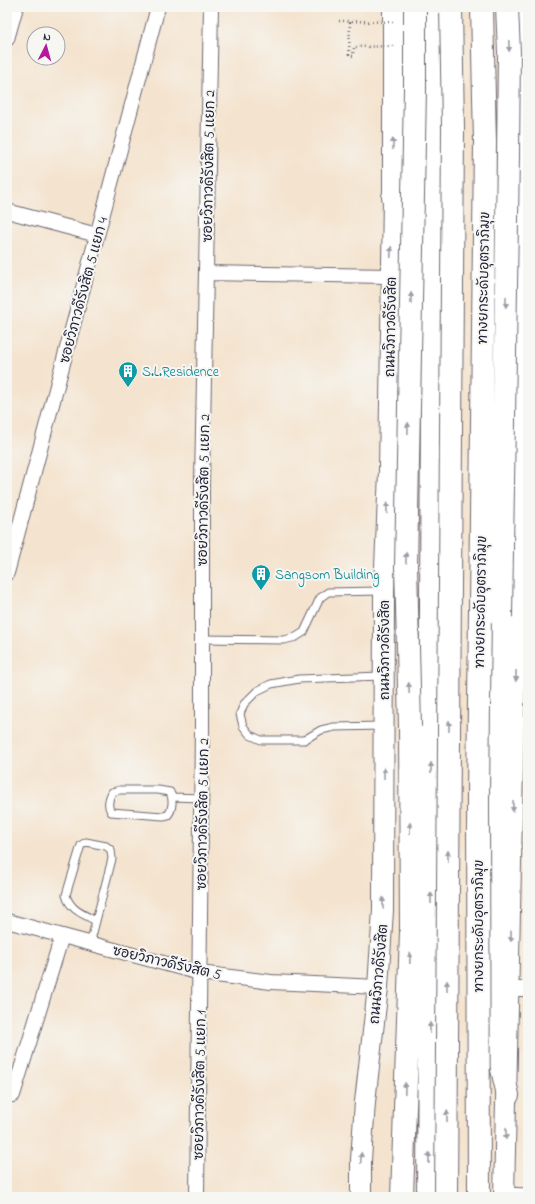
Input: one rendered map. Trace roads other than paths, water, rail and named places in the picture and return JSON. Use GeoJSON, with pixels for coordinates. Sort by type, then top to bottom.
{"type":"FeatureCollection","features":[{"type":"Feature","properties":{"kind":"highway"},"geometry":{"type":"LineString","coordinates":[[402,1197],[411,931],[410,727],[406,566],[415,97],[415,7]]}},
{"type":"Feature","properties":{"kind":"highway"},"geometry":{"type":"LineString","coordinates":[[428,1197],[434,7]]}},
{"type":"Feature","properties":{"kind":"highway"},"geometry":{"type":"LineString","coordinates":[[446,1197],[453,128],[451,7]]}},
{"type":"Feature","properties":{"kind":"highway","name":"ทางยกระดับอุตราภิมุข"},"geometry":{"type":"LineString","coordinates":[[479,1197],[478,797],[484,142],[482,7]]}},
{"type":"Feature","properties":{"kind":"highway"},"geometry":{"type":"LineString","coordinates":[[482,1197],[482,946],[490,455],[492,177],[488,7]]}},
{"type":"Feature","properties":{"kind":"highway"},"geometry":{"type":"LineString","coordinates":[[507,7],[508,147],[496,1026],[498,1052],[508,1095]]}},
{"type":"Feature","properties":{"kind":"highway"},"geometry":{"type":"LineString","coordinates":[[393,197],[434,91]]}},
{"type":"Feature","properties":{"kind":"highway"},"geometry":{"type":"LineString","coordinates":[[492,177],[523,290]]}},
{"type":"Feature","properties":{"kind":"main road","name":"ถนนวิภาวดีรังสิต"},"geometry":{"type":"LineString","coordinates":[[360,1197],[365,1102],[378,987],[383,910],[384,592],[389,472],[390,276],[393,197],[393,7]]}},
{"type":"Feature","properties":{"kind":"main road"},"geometry":{"type":"LineString","coordinates":[[505,1194],[508,1095],[519,989],[523,530],[523,290],[526,124],[524,7]]}},
{"type":"Feature","properties":{"kind":"street"},"geometry":{"type":"LineString","coordinates":[[7,39],[16,7]]}},
{"type":"Feature","properties":{"kind":"street","name":"ซอยวิภาวดีรังสิต 5 แยก 4"},"geometry":{"type":"LineString","coordinates":[[7,573],[79,309],[97,234],[158,7]]}},
{"type":"Feature","properties":{"kind":"street","name":"ซอยวิภาวดีรังสิต 5 แยก 2"},"geometry":{"type":"LineString","coordinates":[[200,973],[202,483],[211,7]]}},
{"type":"Feature","properties":{"kind":"street"},"geometry":{"type":"LineString","coordinates":[[7,211],[97,234]]}},
{"type":"Feature","properties":{"kind":"street"},"geometry":{"type":"LineString","coordinates":[[206,273],[390,276]]}},
{"type":"Feature","properties":{"kind":"street","name":"ซอยวิภาวดีรังสิต 5"},"geometry":{"type":"LineString","coordinates":[[7,921],[200,973],[271,982],[378,987]]}},
{"type":"Feature","properties":{"kind":"street"},"geometry":{"type":"LineString","coordinates":[[13,1095],[62,936]]}},
{"type":"Feature","properties":{"kind":"street","name":"ซอยวิภาวดีรังสิต 5 แยก 1"},"geometry":{"type":"LineString","coordinates":[[198,1197],[200,973]]}},
{"type":"Feature","properties":{"kind":"lane"},"geometry":{"type":"LineString","coordinates":[[202,639],[284,640],[296,637],[304,632],[320,598],[328,592],[384,592]]}},
{"type":"Feature","properties":{"kind":"lane"},"geometry":{"type":"LineString","coordinates":[[384,676],[299,679],[271,684],[257,691],[244,704],[240,714],[243,726],[250,735],[261,740],[304,740],[321,730],[334,727],[384,726]]}},
{"type":"Feature","properties":{"kind":"lane"},"geometry":{"type":"LineString","coordinates":[[120,790],[166,791],[170,792],[172,797],[171,811],[168,815],[114,813],[109,809],[109,797],[112,792],[120,790]]}},
{"type":"Feature","properties":{"kind":"lane"},"geometry":{"type":"LineString","coordinates":[[172,797],[201,798]]}},
{"type":"Feature","properties":{"kind":"lane"},"geometry":{"type":"LineString","coordinates":[[90,944],[96,921],[112,859],[111,850],[106,846],[86,842],[81,845],[76,856],[66,895],[68,903],[76,911],[96,921]]}},
{"type":"Feature","properties":{"kind":"lane"},"geometry":{"type":"LineString","coordinates":[[505,1194],[528,1192]]}},
{"type":"Feature","properties":{"kind":"place","name":"S.L.Residence"},"geometry":{"type":"Point","coordinates":[128,388]}},
{"type":"Feature","properties":{"kind":"place","name":"Sangsom Building"},"geometry":{"type":"Point","coordinates":[261,591]}}]}
